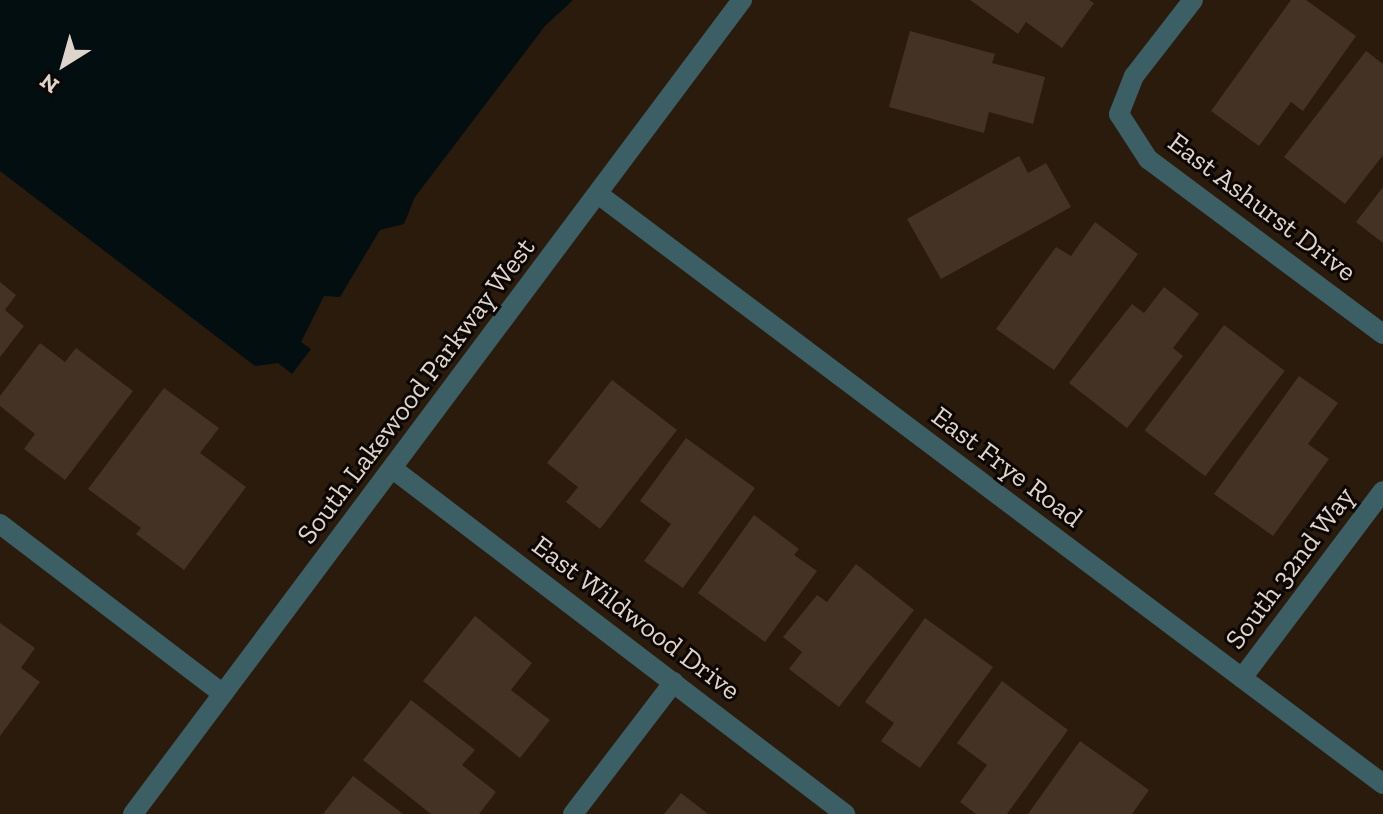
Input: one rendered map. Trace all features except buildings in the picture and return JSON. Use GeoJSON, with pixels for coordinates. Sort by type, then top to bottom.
{"type":"FeatureCollection","features":[{"type":"Feature","properties":{"kind":"street","name":"South Lakewood Parkway West"},"geometry":{"type":"LineString","coordinates":[[133,814],[742,0]]}},
{"type":"Feature","properties":{"kind":"street","name":"East Ashurst Drive"},"geometry":{"type":"LineString","coordinates":[[1193,0],[1134,76],[1119,114],[1148,159],[1383,334]]}},
{"type":"Feature","properties":{"kind":"street","name":"East Frye Road"},"geometry":{"type":"LineString","coordinates":[[598,194],[1383,784]]}},
{"type":"Feature","properties":{"kind":"street","name":"East Wildwood Drive"},"geometry":{"type":"LineString","coordinates":[[393,469],[845,814]]}},
{"type":"Feature","properties":{"kind":"street","name":"South 32nd Way"},"geometry":{"type":"LineString","coordinates":[[1242,678],[1383,491]]}},
{"type":"Feature","properties":{"kind":"street"},"geometry":{"type":"LineString","coordinates":[[0,524],[223,694]]}},
{"type":"Feature","properties":{"kind":"street"},"geometry":{"type":"LineString","coordinates":[[573,814],[674,682]]}},
{"type":"Feature","properties":{"kind":"shaded area"},"geometry":{"type":"Polygon","coordinates":[[[0,0],[573,0],[545,26],[415,197],[404,224],[380,230],[340,297],[324,296],[301,342],[311,349],[292,374],[278,363],[255,366],[0,171],[0,0]]]}}]}
